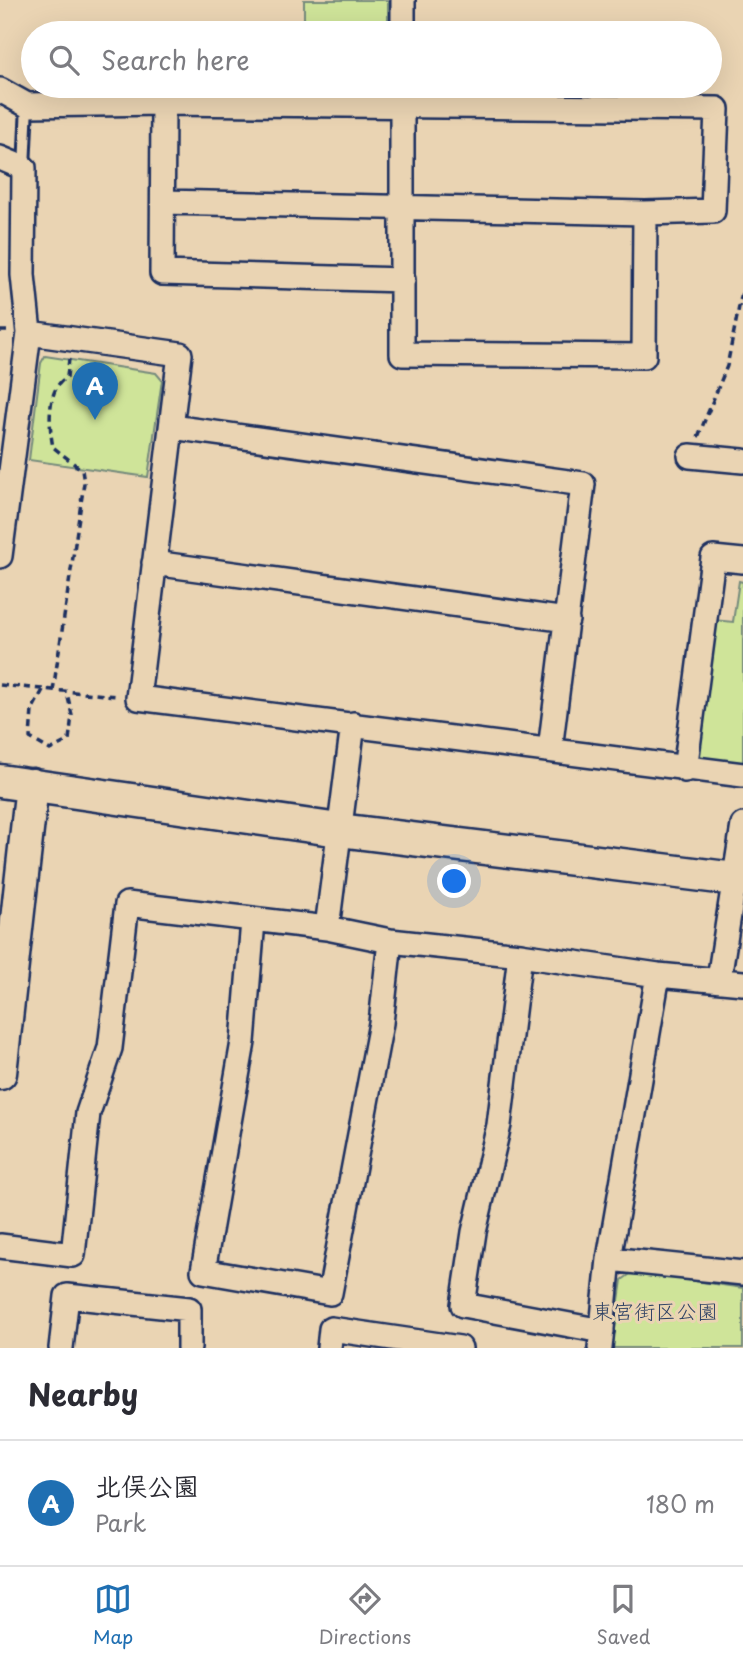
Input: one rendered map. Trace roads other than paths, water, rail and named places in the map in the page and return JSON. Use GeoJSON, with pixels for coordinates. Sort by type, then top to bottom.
{"type":"FeatureCollection","features":[{"type":"Feature","properties":{"kind":"street"},"geometry":{"type":"LineString","coordinates":[[403,0],[403,21]]}},
{"type":"Feature","properties":{"kind":"street"},"geometry":{"type":"LineString","coordinates":[[0,90],[27,105],[312,98]]}},
{"type":"Feature","properties":{"kind":"street"},"geometry":{"type":"LineString","coordinates":[[402,98],[402,354],[644,356],[645,213]]}},
{"type":"Feature","properties":{"kind":"street"},"geometry":{"type":"LineString","coordinates":[[163,202],[645,213],[713,211],[717,109],[470,98]]}},
{"type":"Feature","properties":{"kind":"street"},"geometry":{"type":"LineString","coordinates":[[163,103],[162,273],[403,280]]}},
{"type":"Feature","properties":{"kind":"street"},"geometry":{"type":"LineString","coordinates":[[0,158],[24,168],[23,275],[29,333],[0,556]]}},
{"type":"Feature","properties":{"kind":"street"},"geometry":{"type":"LineString","coordinates":[[29,333],[180,354],[138,698],[743,775]]}},
{"type":"Feature","properties":{"kind":"street"},"geometry":{"type":"LineString","coordinates":[[172,427],[583,484],[550,750]]}},
{"type":"Feature","properties":{"kind":"street"},"geometry":{"type":"LineString","coordinates":[[690,456],[743,461]]}},
{"type":"Feature","properties":{"kind":"street"},"geometry":{"type":"LineString","coordinates":[[685,769],[713,558],[743,561]]}},
{"type":"Feature","properties":{"kind":"street"},"geometry":{"type":"LineString","coordinates":[[154,563],[568,620]]}},
{"type":"Feature","properties":{"kind":"street"},"geometry":{"type":"LineString","coordinates":[[327,928],[353,724]]}},
{"type":"Feature","properties":{"kind":"street"},"geometry":{"type":"LineString","coordinates":[[0,781],[339,830],[739,879]]}},
{"type":"Feature","properties":{"kind":"street"},"geometry":{"type":"LineString","coordinates":[[0,1073],[32,785]]}},
{"type":"Feature","properties":{"kind":"street"},"geometry":{"type":"LineString","coordinates":[[719,979],[739,879],[743,825]]}},
{"type":"Feature","properties":{"kind":"street"},"geometry":{"type":"LineString","coordinates":[[0,1246],[73,1255],[88,1113],[110,1048],[127,904],[327,928],[390,941],[743,983]]}},
{"type":"Feature","properties":{"kind":"street"},"geometry":{"type":"LineString","coordinates":[[253,920],[243,1042],[203,1271],[330,1293],[381,1023],[390,941]]}},
{"type":"Feature","properties":{"kind":"street"},"geometry":{"type":"LineString","coordinates":[[520,955],[499,1125],[474,1232],[463,1306],[601,1339],[608,1259],[658,975]]}},
{"type":"Feature","properties":{"kind":"street"},"geometry":{"type":"LineString","coordinates":[[608,1259],[742,1266]]}},
{"type":"Feature","properties":{"kind":"street"},"geometry":{"type":"LineString","coordinates":[[61,1348],[67,1296],[190,1309],[190,1348]]}},
{"type":"Feature","properties":{"kind":"street"},"geometry":{"type":"LineString","coordinates":[[329,1348],[331,1329],[460,1348]]}},
{"type":"Feature","properties":{"kind":"lane"},"geometry":{"type":"LineString","coordinates":[[24,168],[27,105]]}},
{"type":"Feature","properties":{"kind":"place","name":"北俣公園"},"geometry":{"type":"Point","coordinates":[95,420]}},
{"type":"Feature","properties":{"kind":"park label","name":"東宮街区公園"},"geometry":{"type":"Point","coordinates":[655,1312]}}]}
